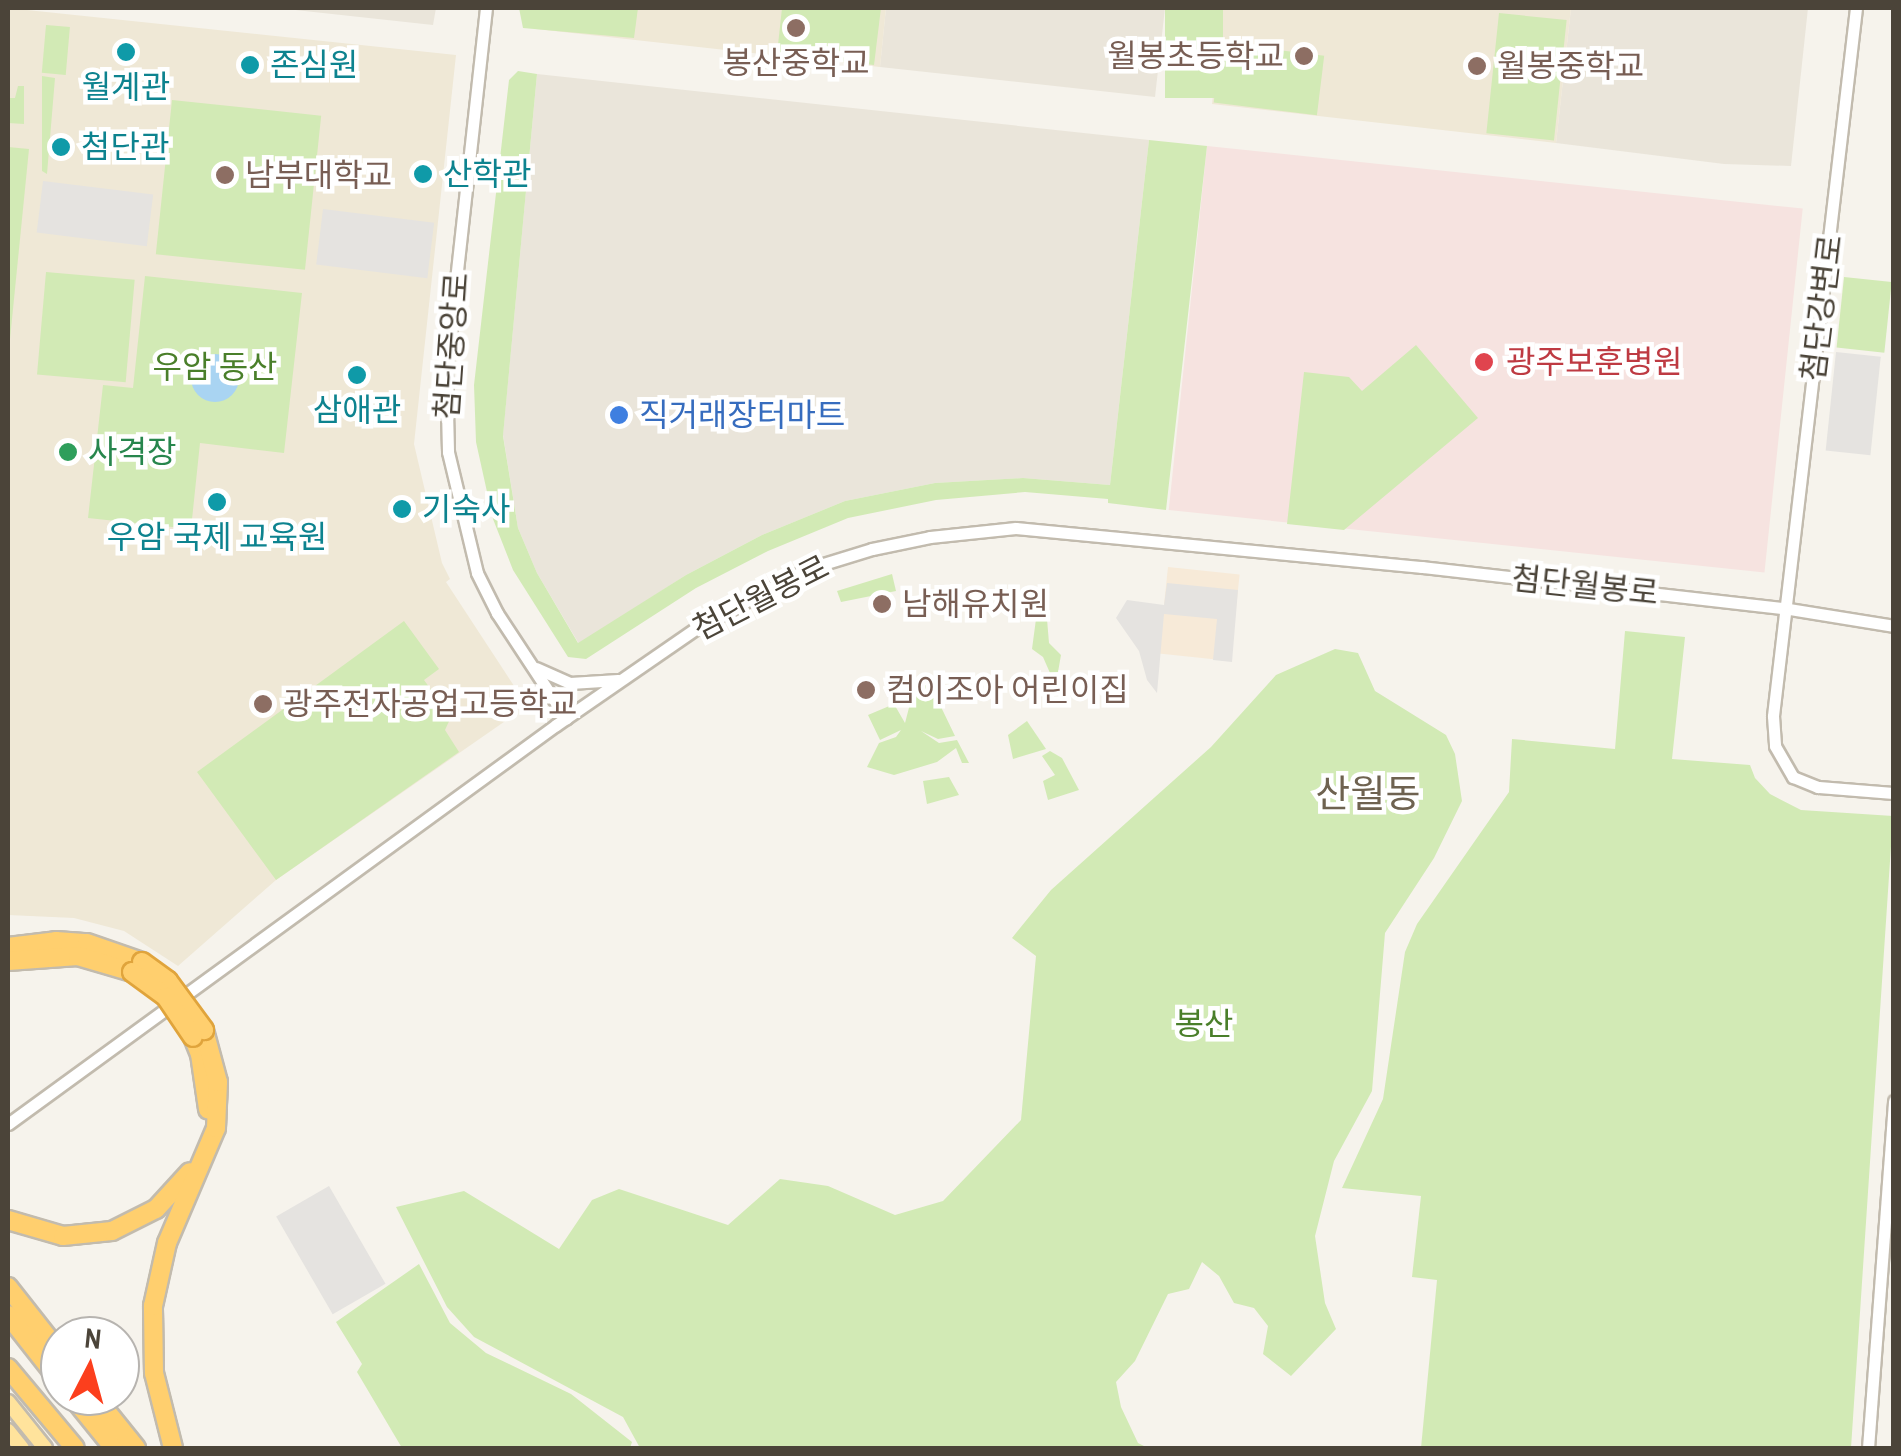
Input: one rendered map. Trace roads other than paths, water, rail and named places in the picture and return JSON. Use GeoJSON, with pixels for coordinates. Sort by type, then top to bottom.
{"type":"FeatureCollection","features":[{"type":"Feature","properties":{"kind":"highway"},"geometry":{"type":"LineString","coordinates":[[8,947],[56,940],[115,950],[168,981],[198,1033],[218,1082],[216,1128],[167,1243],[153,1306],[154,1373],[174,1448]]}},
{"type":"Feature","properties":{"kind":"highway"},"geometry":{"type":"LineString","coordinates":[[8,961],[60,955],[121,967],[166,998],[198,1033],[207,1125],[198,1157],[175,1192],[136,1222],[84,1236],[41,1232],[8,1220]]}},
{"type":"Feature","properties":{"kind":"highway"},"geometry":{"type":"LineString","coordinates":[[8,1287],[40,1328]]}},
{"type":"Feature","properties":{"kind":"highway"},"geometry":{"type":"LineString","coordinates":[[8,1315],[40,1356]]}},
{"type":"Feature","properties":{"kind":"highway"},"geometry":{"type":"LineString","coordinates":[[8,1368],[74,1448]]}},
{"type":"Feature","properties":{"kind":"highway"},"geometry":{"type":"LineString","coordinates":[[88,1416],[114,1448]]}},
{"type":"Feature","properties":{"kind":"highway"},"geometry":{"type":"LineString","coordinates":[[110,1416],[136,1448]]}},
{"type":"Feature","properties":{"kind":"main road"},"geometry":{"type":"LineString","coordinates":[[8,1402],[45,1448]]}},
{"type":"Feature","properties":{"kind":"main road"},"geometry":{"type":"LineString","coordinates":[[8,1431],[22,1448]]}},
{"type":"Feature","properties":{"kind":"street","name":"첨단중앙로"},"geometry":{"type":"LineString","coordinates":[[486,8],[446,368],[447,439],[457,502],[477,573],[566,718]]}},
{"type":"Feature","properties":{"kind":"street","name":"첨단강변로"},"geometry":{"type":"LineString","coordinates":[[1856,8],[1773,716],[1775,746],[1793,777],[1818,788],[1894,793]]}},
{"type":"Feature","properties":{"kind":"street","name":"첨단월봉로"},"geometry":{"type":"LineString","coordinates":[[8,1124],[622,679],[698,627],[808,568],[930,537],[1001,529],[1422,568],[1784,608],[1894,626]]}},
{"type":"Feature","properties":{"kind":"street"},"geometry":{"type":"LineString","coordinates":[[531,665],[570,683],[622,679]]}},
{"type":"Feature","properties":{"kind":"street"},"geometry":{"type":"LineString","coordinates":[[1868,1448],[1894,1101]]}},
{"type":"Feature","properties":{"kind":"water"},"geometry":{"type":"Polygon","coordinates":[[[215,354],[232,361],[239,378],[232,395],[215,402],[198,395],[191,378],[198,361],[215,354]]]}},
{"type":"Feature","properties":{"kind":"place","name":"봉산중학교"},"geometry":{"type":"Point","coordinates":[796,28]}},
{"type":"Feature","properties":{"kind":"place","name":"월계관"},"geometry":{"type":"Point","coordinates":[126,52]}},
{"type":"Feature","properties":{"kind":"place","name":"월봉초등학교"},"geometry":{"type":"Point","coordinates":[1304,56]}},
{"type":"Feature","properties":{"kind":"place","name":"존심원"},"geometry":{"type":"Point","coordinates":[250,65]}},
{"type":"Feature","properties":{"kind":"place","name":"월봉중학교"},"geometry":{"type":"Point","coordinates":[1477,66]}},
{"type":"Feature","properties":{"kind":"place","name":"첨단관"},"geometry":{"type":"Point","coordinates":[61,147]}},
{"type":"Feature","properties":{"kind":"place","name":"산학관"},"geometry":{"type":"Point","coordinates":[423,174]}},
{"type":"Feature","properties":{"kind":"place","name":"남부대학교"},"geometry":{"type":"Point","coordinates":[225,175]}},
{"type":"Feature","properties":{"kind":"place","name":"광주보훈병원"},"geometry":{"type":"Point","coordinates":[1484,362]}},
{"type":"Feature","properties":{"kind":"place","name":"삼애관"},"geometry":{"type":"Point","coordinates":[357,375]}},
{"type":"Feature","properties":{"kind":"place","name":"직거래장터마트"},"geometry":{"type":"Point","coordinates":[619,415]}},
{"type":"Feature","properties":{"kind":"place","name":"사격장"},"geometry":{"type":"Point","coordinates":[68,452]}},
{"type":"Feature","properties":{"kind":"place","name":"우암 국제 교육원"},"geometry":{"type":"Point","coordinates":[217,502]}},
{"type":"Feature","properties":{"kind":"place","name":"기숙사"},"geometry":{"type":"Point","coordinates":[402,509]}},
{"type":"Feature","properties":{"kind":"place","name":"남해유치원"},"geometry":{"type":"Point","coordinates":[882,604]}},
{"type":"Feature","properties":{"kind":"place","name":"컴이조아 어린이집"},"geometry":{"type":"Point","coordinates":[866,690]}},
{"type":"Feature","properties":{"kind":"place","name":"광주전자공업고등학교"},"geometry":{"type":"Point","coordinates":[263,704]}},
{"type":"Feature","properties":{"kind":"district","name":"산월동"},"geometry":{"type":"Point","coordinates":[1368,794]}},
{"type":"Feature","properties":{"kind":"park label","name":"우암 동산"},"geometry":{"type":"Point","coordinates":[215,367]}},
{"type":"Feature","properties":{"kind":"park label","name":"봉산"},"geometry":{"type":"Point","coordinates":[1204,1024]}}]}
